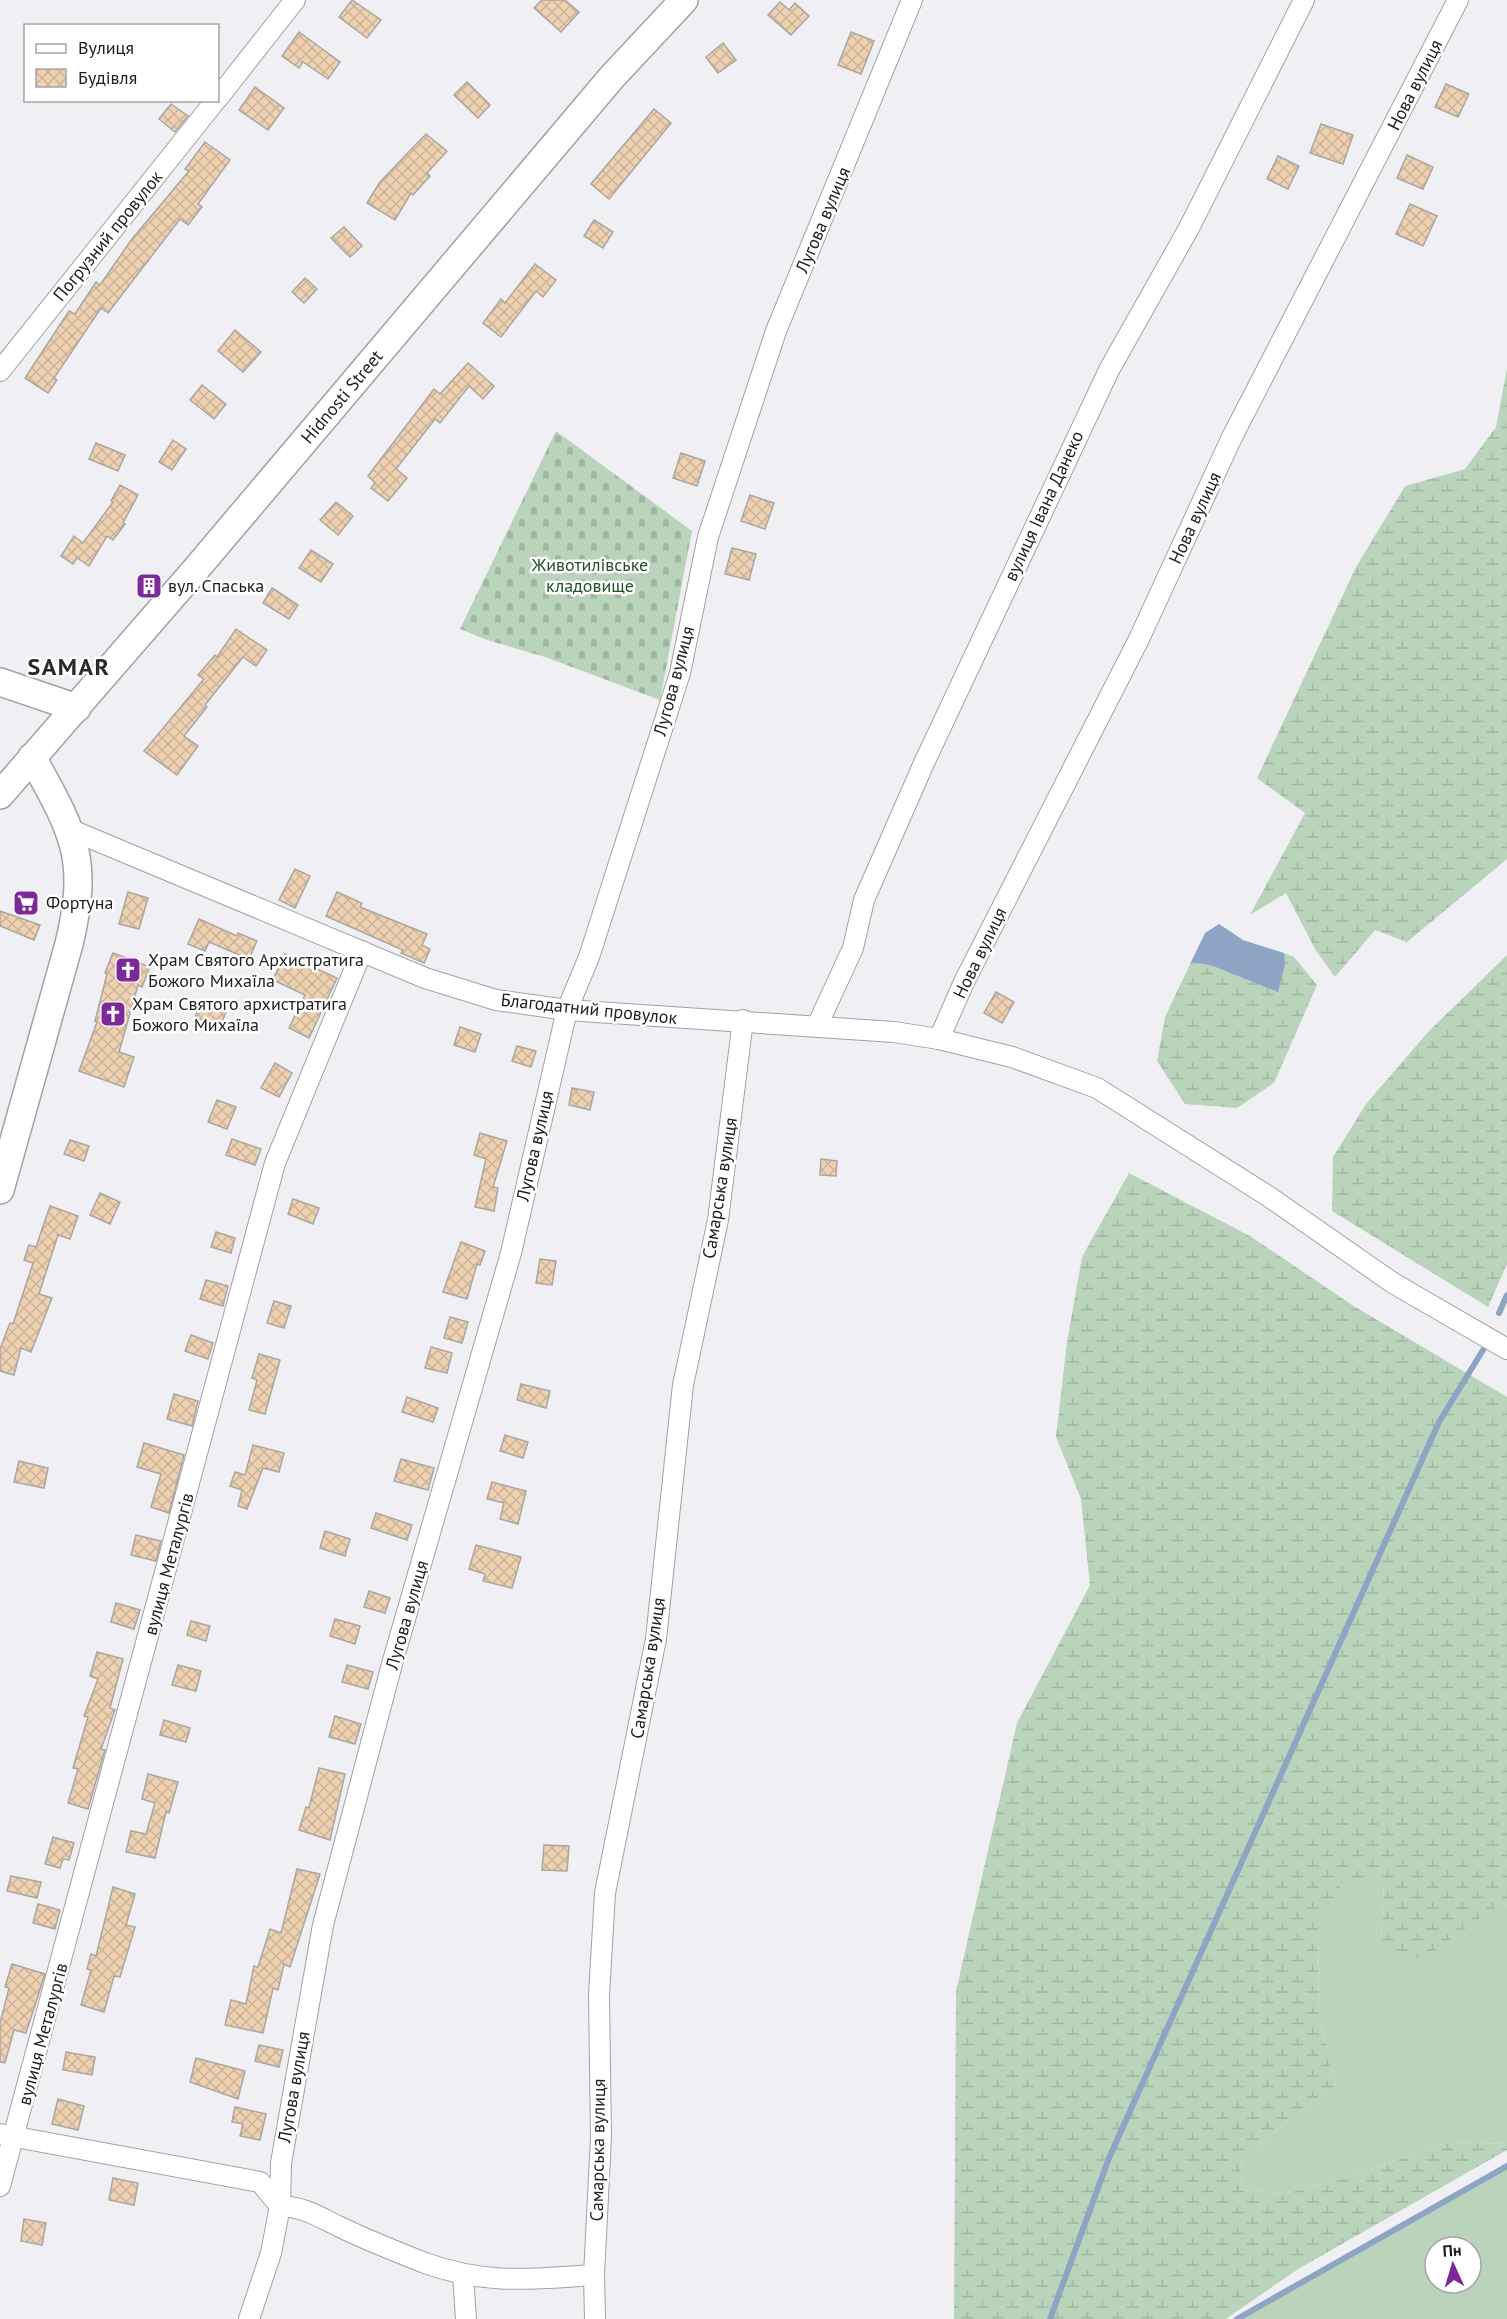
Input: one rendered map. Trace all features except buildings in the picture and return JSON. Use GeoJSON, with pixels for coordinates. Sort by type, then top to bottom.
{"type":"FeatureCollection","features":[{"type":"Feature","properties":{"kind":"main road","name":"Hidnosti Street"},"geometry":{"type":"LineString","coordinates":[[0,795],[77,708],[612,77],[684,0]]}},
{"type":"Feature","properties":{"kind":"main road"},"geometry":{"type":"LineString","coordinates":[[0,682],[77,708]]}},
{"type":"Feature","properties":{"kind":"main road"},"geometry":{"type":"LineString","coordinates":[[0,1190],[77,910],[78,857],[69,829],[32,757]]}},
{"type":"Feature","properties":{"kind":"street","name":"Погрузний провулок"},"geometry":{"type":"LineString","coordinates":[[219,96],[295,0]]}},
{"type":"Feature","properties":{"kind":"street","name":"Лугова вулиця"},"geometry":{"type":"LineString","coordinates":[[249,2319],[271,2253],[280,2206],[281,2163],[323,1925],[392,1664],[511,1253],[567,1010],[589,957],[680,673],[708,537],[777,331],[912,0]]}},
{"type":"Feature","properties":{"kind":"street","name":"вулиця Івана Данеко"},"geometry":{"type":"LineString","coordinates":[[818,1026],[853,948],[864,900],[924,763],[1098,392],[1200,208],[1304,0]]}},
{"type":"Feature","properties":{"kind":"street","name":"Нова вулиця"},"geometry":{"type":"LineString","coordinates":[[939,1039],[964,982],[1139,639],[1232,437],[1458,0]]}},
{"type":"Feature","properties":{"kind":"street","name":"Погрузний провулок"},"geometry":{"type":"LineString","coordinates":[[0,372],[215,102]]}},
{"type":"Feature","properties":{"kind":"street","name":"Благодатний провулок"},"geometry":{"type":"LineString","coordinates":[[69,829],[425,978],[496,1000],[567,1010],[743,1020],[939,1039],[1012,1056],[1096,1088],[1250,1184],[1393,1283],[1507,1349]]}},
{"type":"Feature","properties":{"kind":"street","name":"вулиця Металургів"},"geometry":{"type":"LineString","coordinates":[[0,2186],[7,2136],[275,1163],[362,951]]}},
{"type":"Feature","properties":{"kind":"street","name":"Самарська вулиця"},"geometry":{"type":"LineString","coordinates":[[595,2319],[594,2275],[601,2138],[599,1995],[605,1893],[656,1639],[683,1385],[718,1220],[743,1020]]}},
{"type":"Feature","properties":{"kind":"street"},"geometry":{"type":"LineString","coordinates":[[7,2136],[260,2182],[280,2206],[298,2206],[340,2228],[425,2263],[464,2274],[501,2280],[594,2275]]}},
{"type":"Feature","properties":{"kind":"street"},"geometry":{"type":"LineString","coordinates":[[464,2274],[466,2319]]}},
{"type":"Feature","properties":{"kind":"green space"},"geometry":{"type":"Polygon","coordinates":[[[1507,368],[1507,859],[1407,942],[1375,930],[1335,977],[1315,949],[1286,893],[1250,915],[1305,813],[1257,778],[1356,567],[1405,486],[1465,469],[1496,427],[1507,368]]]}},
{"type":"Feature","properties":{"kind":"green space","name":"Животилівське кладовище"},"geometry":{"type":"Polygon","coordinates":[[[556,431],[692,531],[660,700],[545,657],[487,640],[460,629],[556,431]]]}},
{"type":"Feature","properties":{"kind":"green space"},"geometry":{"type":"Polygon","coordinates":[[[1284,953],[1294,957],[1317,985],[1274,1083],[1237,1108],[1185,1104],[1157,1061],[1165,1017],[1191,962],[1213,966],[1278,991],[1284,953]]]}},
{"type":"Feature","properties":{"kind":"green space"},"geometry":{"type":"Polygon","coordinates":[[[1507,955],[1507,1264],[1488,1307],[1332,1211],[1333,1157],[1366,1104],[1429,1031],[1507,955]]]}},
{"type":"Feature","properties":{"kind":"green space"},"geometry":{"type":"Polygon","coordinates":[[[1129,1173],[1250,1236],[1352,1305],[1507,1397],[1507,1904],[1494,1908],[1426,1957],[1396,1963],[1381,1939],[1384,1883],[1345,1878],[1318,1925],[1319,2017],[1336,2085],[1283,2125],[1240,2163],[1242,2190],[1284,2194],[1353,2176],[1448,2142],[1507,2144],[1507,2150],[1298,2269],[1226,2319],[954,2319],[956,1991],[1017,1723],[1090,1585],[1081,1499],[1056,1437],[1067,1342],[1082,1257],[1129,1173]]]}},
{"type":"Feature","properties":{"kind":"green space"},"geometry":{"type":"Polygon","coordinates":[[[1345,1877],[1384,1882],[1381,1939],[1507,1904],[1507,2144],[1448,2142],[1353,2176],[1284,2194],[1242,2190],[1240,2163],[1283,2125],[1336,2085],[1319,2017],[1318,1925],[1345,1877]]]}},
{"type":"Feature","properties":{"kind":"green space"},"geometry":{"type":"Polygon","coordinates":[[[1507,2166],[1507,2319],[1237,2319],[1507,2166]]]}},
{"type":"Feature","properties":{"kind":"water"},"geometry":{"type":"Polygon","coordinates":[[[1219,924],[1243,940],[1284,953],[1285,965],[1278,992],[1213,966],[1191,962],[1205,933],[1219,924]]]}},
{"type":"Feature","properties":{"kind":"waterway"},"geometry":{"type":"LineString","coordinates":[[1499,1313],[1507,1295]]}},
{"type":"Feature","properties":{"kind":"waterway"},"geometry":{"type":"LineString","coordinates":[[1050,2319],[1109,2158],[1439,1422],[1483,1350]]}},
{"type":"Feature","properties":{"kind":"waterway"},"geometry":{"type":"LineString","coordinates":[[1237,2319],[1507,2166]]}},
{"type":"Feature","properties":{"kind":"place","name":"вул. Спаська"},"geometry":{"type":"Point","coordinates":[149,586]}},
{"type":"Feature","properties":{"kind":"place","name":"Фортуна"},"geometry":{"type":"Point","coordinates":[26,903]}},
{"type":"Feature","properties":{"kind":"place","name":"Храм Святого Архистратига Божого Михаїла"},"geometry":{"type":"Point","coordinates":[128,970]}},
{"type":"Feature","properties":{"kind":"place","name":"Храм Святого архистратига Божого Михаїла"},"geometry":{"type":"Point","coordinates":[113,1014]}},
{"type":"Feature","properties":{"kind":"district","name":"SAMAR"},"geometry":{"type":"Point","coordinates":[69,667]}}]}
